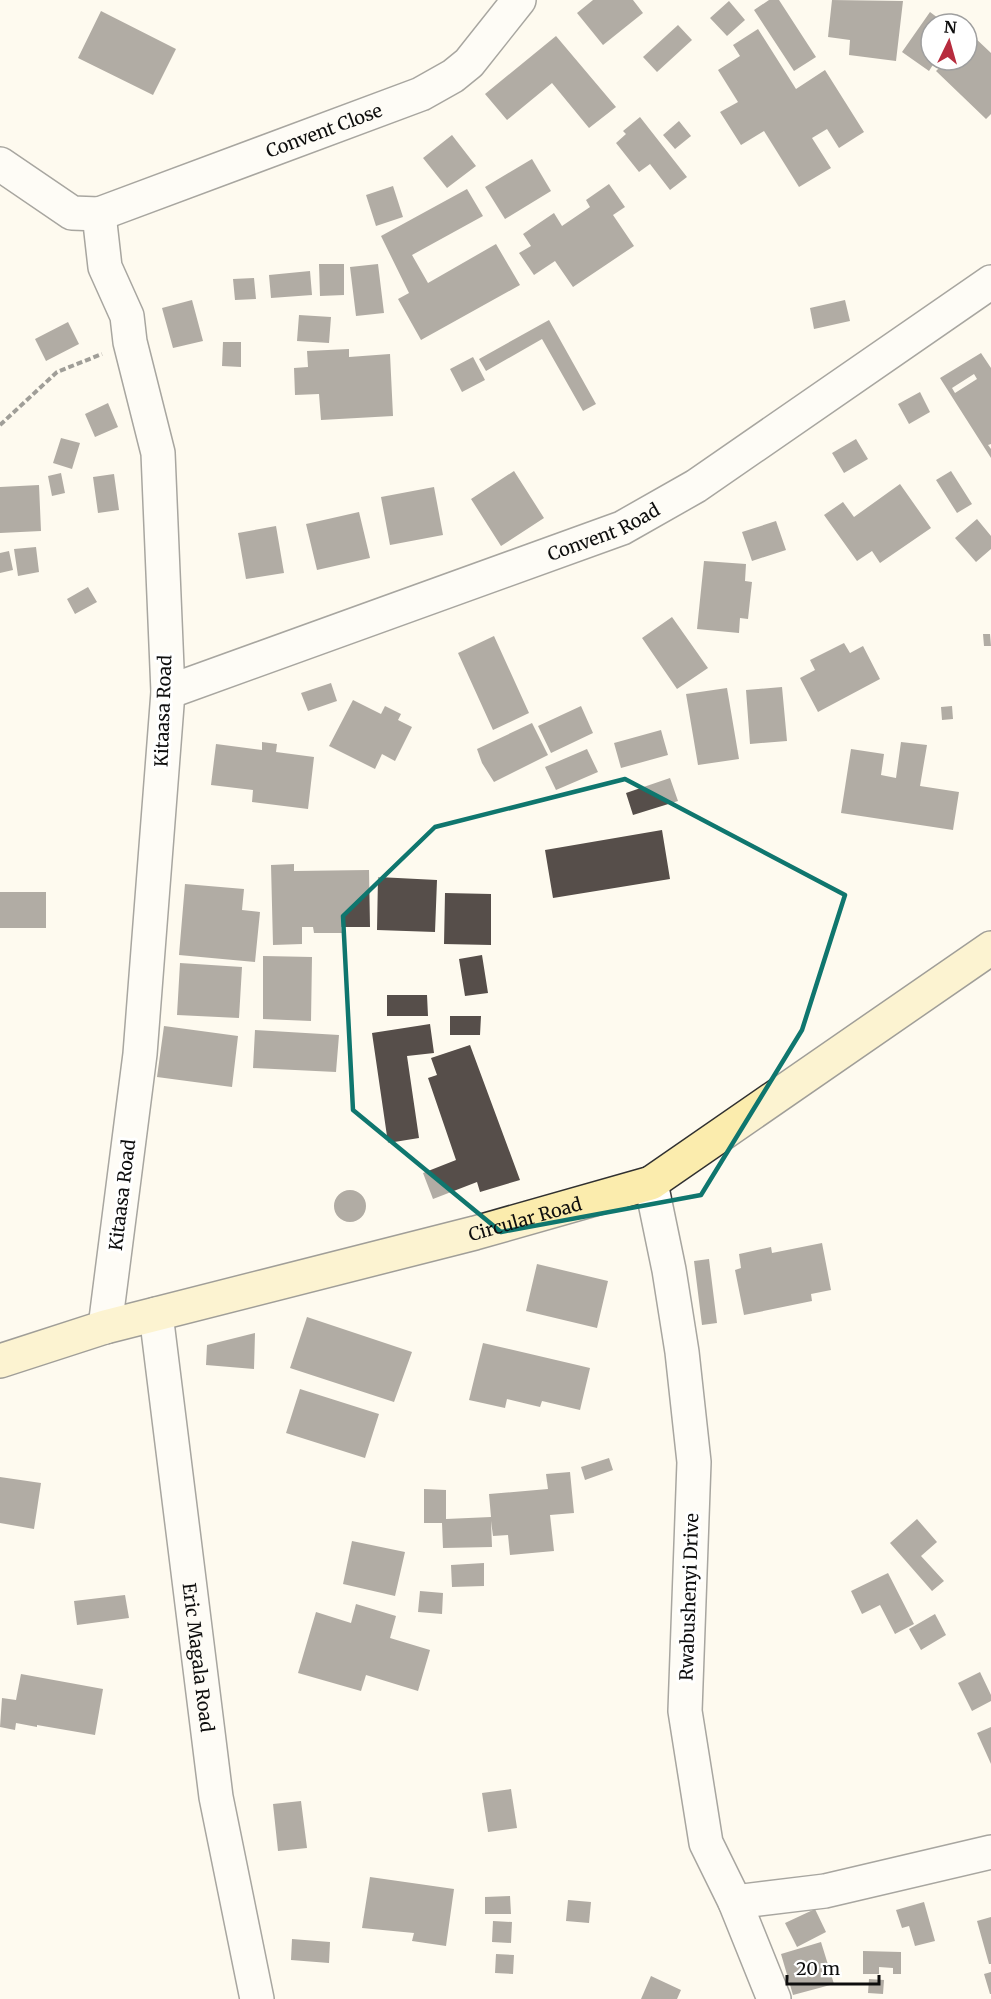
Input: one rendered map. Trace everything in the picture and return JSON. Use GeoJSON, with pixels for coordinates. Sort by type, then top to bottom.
{"type":"FeatureCollection","features":[{"type":"Feature","properties":{"kind":"street","name":"Convent Close"},"geometry":{"type":"LineString","coordinates":[[99,214],[421,94],[453,76],[469,63],[519,0]]}},
{"type":"Feature","properties":{"kind":"street"},"geometry":{"type":"LineString","coordinates":[[0,164],[72,213],[99,214]]}},
{"type":"Feature","properties":{"kind":"street","name":"Kitaasa Road"},"geometry":{"type":"LineString","coordinates":[[99,214],[105,267],[127,316],[130,342],[158,453],[168,692],[140,1054],[105,1327]]}},
{"type":"Feature","properties":{"kind":"street","name":"Convent Road"},"geometry":{"type":"LineString","coordinates":[[168,692],[622,528],[696,486],[991,282]]}},
{"type":"Feature","properties":{"kind":"street","name":"Circular Road"},"geometry":{"type":"LineString","coordinates":[[0,1361],[105,1327],[475,1233],[651,1183],[991,948]]}},
{"type":"Feature","properties":{"kind":"street","name":"Rwabushenyi Drive"},"geometry":{"type":"LineString","coordinates":[[651,1183],[669,1270],[682,1352],[694,1462],[685,1711],[706,1843],[735,1902],[774,1999]]}},
{"type":"Feature","properties":{"kind":"street","name":"Eric Magala Road"},"geometry":{"type":"LineString","coordinates":[[156,1314],[216,1797],[257,1999]]}},
{"type":"Feature","properties":{"kind":"street"},"geometry":{"type":"LineString","coordinates":[[735,1902],[825,1891],[991,1852]]}},
{"type":"Feature","properties":{"kind":"path"},"geometry":{"type":"LineString","coordinates":[[0,425],[57,372],[130,342]]}},
{"type":"Feature","properties":{"kind":"highlighted area"},"geometry":{"type":"Polygon","coordinates":[[[625,779],[845,895],[802,1030],[701,1195],[501,1232],[353,1110],[343,916],[435,827],[625,779]]]}},
{"type":"Feature","properties":{"kind":"building"},"geometry":{"type":"Polygon","coordinates":[[[593,0],[633,0],[643,13],[603,45],[577,13],[593,0]]]}},
{"type":"Feature","properties":{"kind":"building"},"geometry":{"type":"Polygon","coordinates":[[[769,0],[779,0],[816,57],[794,71],[754,10],[769,0]]]}},
{"type":"Feature","properties":{"kind":"building"},"geometry":{"type":"Polygon","coordinates":[[[832,0],[903,1],[896,61],[849,55],[850,40],[828,37],[832,0]]]}},
{"type":"Feature","properties":{"kind":"building"},"geometry":{"type":"Polygon","coordinates":[[[729,1],[745,20],[727,36],[710,18],[729,1]]]}},
{"type":"Feature","properties":{"kind":"building"},"geometry":{"type":"Polygon","coordinates":[[[101,11],[176,49],[153,95],[78,58],[101,11]]]}},
{"type":"Feature","properties":{"kind":"building"},"geometry":{"type":"Polygon","coordinates":[[[678,25],[692,40],[657,72],[643,57],[678,25]]]}},
{"type":"Feature","properties":{"kind":"building"},"geometry":{"type":"Polygon","coordinates":[[[919,28],[919,64],[902,52],[919,28]]]}},
{"type":"Feature","properties":{"kind":"building"},"geometry":{"type":"Polygon","coordinates":[[[758,29],[796,89],[825,70],[864,132],[839,148],[827,129],[812,138],[831,168],[799,187],[764,131],[741,145],[720,112],[738,102],[718,70],[740,56],[733,45],[758,29]]]}},
{"type":"Feature","properties":{"kind":"building"},"geometry":{"type":"Polygon","coordinates":[[[556,36],[616,107],[589,128],[552,83],[507,120],[485,94],[556,36]]]}},
{"type":"Feature","properties":{"kind":"building"},"geometry":{"type":"Polygon","coordinates":[[[979,42],[991,53],[991,114],[986,119],[937,72],[979,72],[979,42]]]}},
{"type":"Feature","properties":{"kind":"building"},"geometry":{"type":"Polygon","coordinates":[[[640,117],[687,177],[670,190],[650,164],[639,172],[616,143],[626,134],[623,131],[640,117]]]}},
{"type":"Feature","properties":{"kind":"building"},"geometry":{"type":"Polygon","coordinates":[[[679,121],[691,136],[675,149],[663,135],[679,121]]]}},
{"type":"Feature","properties":{"kind":"building"},"geometry":{"type":"Polygon","coordinates":[[[452,135],[476,166],[447,188],[423,158],[452,135]]]}},
{"type":"Feature","properties":{"kind":"building"},"geometry":{"type":"Polygon","coordinates":[[[532,159],[551,191],[505,219],[485,187],[532,159]]]}},
{"type":"Feature","properties":{"kind":"building"},"geometry":{"type":"Polygon","coordinates":[[[609,184],[625,207],[613,215],[634,246],[573,287],[555,261],[534,275],[519,253],[531,246],[523,234],[554,213],[562,226],[590,207],[586,200],[609,184]]]}},
{"type":"Feature","properties":{"kind":"building"},"geometry":{"type":"Polygon","coordinates":[[[393,186],[403,217],[376,226],[366,195],[393,186]]]}},
{"type":"Feature","properties":{"kind":"building"},"geometry":{"type":"Polygon","coordinates":[[[467,189],[483,216],[412,255],[428,283],[496,244],[520,285],[421,340],[398,299],[409,293],[381,236],[467,189]]]}},
{"type":"Feature","properties":{"kind":"building"},"geometry":{"type":"Polygon","coordinates":[[[319,264],[344,264],[344,295],[320,296],[319,264]]]}},
{"type":"Feature","properties":{"kind":"building"},"geometry":{"type":"Polygon","coordinates":[[[378,264],[384,313],[356,316],[350,267],[378,264]]]}},
{"type":"Feature","properties":{"kind":"building"},"geometry":{"type":"Polygon","coordinates":[[[310,271],[312,295],[271,298],[269,275],[310,271]]]}},
{"type":"Feature","properties":{"kind":"building"},"geometry":{"type":"Polygon","coordinates":[[[254,278],[256,299],[235,300],[233,279],[254,278]]]}},
{"type":"Feature","properties":{"kind":"building"},"geometry":{"type":"Polygon","coordinates":[[[192,300],[203,341],[173,348],[162,308],[192,300]]]}},
{"type":"Feature","properties":{"kind":"building"},"geometry":{"type":"Polygon","coordinates":[[[845,300],[850,321],[814,329],[810,308],[845,300]]]}},
{"type":"Feature","properties":{"kind":"building"},"geometry":{"type":"Polygon","coordinates":[[[299,315],[331,317],[329,343],[297,341],[299,315]]]}},
{"type":"Feature","properties":{"kind":"building"},"geometry":{"type":"Polygon","coordinates":[[[549,320],[596,404],[583,411],[542,339],[486,371],[479,359],[549,320]]]}},
{"type":"Feature","properties":{"kind":"building"},"geometry":{"type":"Polygon","coordinates":[[[68,322],[79,344],[46,361],[35,339],[68,322]]]}},
{"type":"Feature","properties":{"kind":"building"},"geometry":{"type":"Polygon","coordinates":[[[223,342],[241,342],[241,367],[222,366],[223,342]]]}},
{"type":"Feature","properties":{"kind":"building"},"geometry":{"type":"Polygon","coordinates":[[[349,349],[349,357],[390,354],[393,416],[321,420],[319,394],[295,395],[294,368],[308,367],[307,351],[349,349]]]}},
{"type":"Feature","properties":{"kind":"building"},"geometry":{"type":"Polygon","coordinates":[[[981,353],[991,368],[991,444],[988,445],[991,449],[991,458],[940,378],[981,353]],[[974,374],[952,388],[955,393],[977,379],[974,374]]]}},
{"type":"Feature","properties":{"kind":"building"},"geometry":{"type":"Polygon","coordinates":[[[473,357],[485,380],[462,392],[450,369],[473,357]]]}},
{"type":"Feature","properties":{"kind":"building"},"geometry":{"type":"Polygon","coordinates":[[[920,392],[930,412],[909,424],[898,404],[920,392]]]}},
{"type":"Feature","properties":{"kind":"building"},"geometry":{"type":"Polygon","coordinates":[[[108,403],[118,427],[95,437],[85,414],[108,403]]]}},
{"type":"Feature","properties":{"kind":"building"},"geometry":{"type":"Polygon","coordinates":[[[61,438],[80,443],[72,469],[53,463],[61,438]]]}},
{"type":"Feature","properties":{"kind":"building"},"geometry":{"type":"Polygon","coordinates":[[[856,439],[868,459],[844,473],[832,453],[856,439]]]}},
{"type":"Feature","properties":{"kind":"building"},"geometry":{"type":"Polygon","coordinates":[[[514,471],[544,518],[501,546],[471,499],[514,471]]]}},
{"type":"Feature","properties":{"kind":"building"},"geometry":{"type":"Polygon","coordinates":[[[951,471],[972,504],[957,513],[936,480],[951,471]]]}},
{"type":"Feature","properties":{"kind":"building"},"geometry":{"type":"Polygon","coordinates":[[[61,473],[65,493],[52,496],[48,476],[61,473]]]}},
{"type":"Feature","properties":{"kind":"building"},"geometry":{"type":"Polygon","coordinates":[[[114,474],[119,510],[98,513],[93,477],[114,474]]]}},
{"type":"Feature","properties":{"kind":"building"},"geometry":{"type":"Polygon","coordinates":[[[900,484],[931,528],[880,563],[872,551],[857,561],[824,515],[843,502],[854,517],[900,484]]]}},
{"type":"Feature","properties":{"kind":"building"},"geometry":{"type":"Polygon","coordinates":[[[39,485],[41,531],[0,533],[0,487],[39,485]]]}},
{"type":"Feature","properties":{"kind":"building"},"geometry":{"type":"Polygon","coordinates":[[[434,487],[443,535],[390,545],[381,497],[434,487]]]}},
{"type":"Feature","properties":{"kind":"building"},"geometry":{"type":"Polygon","coordinates":[[[359,512],[370,558],[317,570],[306,524],[359,512]]]}},
{"type":"Feature","properties":{"kind":"building"},"geometry":{"type":"Polygon","coordinates":[[[977,519],[991,536],[991,549],[976,562],[955,538],[977,519]]]}},
{"type":"Feature","properties":{"kind":"building"},"geometry":{"type":"Polygon","coordinates":[[[776,521],[786,550],[752,561],[742,532],[776,521]]]}},
{"type":"Feature","properties":{"kind":"building"},"geometry":{"type":"Polygon","coordinates":[[[276,526],[284,573],[246,579],[238,533],[276,526]]]}},
{"type":"Feature","properties":{"kind":"building"},"geometry":{"type":"Polygon","coordinates":[[[36,547],[39,572],[18,576],[14,549],[36,547]]]}},
{"type":"Feature","properties":{"kind":"building"},"geometry":{"type":"Polygon","coordinates":[[[9,551],[13,570],[0,573],[0,553],[9,551]]]}},
{"type":"Feature","properties":{"kind":"building"},"geometry":{"type":"Polygon","coordinates":[[[704,561],[746,564],[745,581],[752,582],[748,619],[740,618],[739,633],[697,629],[704,561]]]}},
{"type":"Feature","properties":{"kind":"building"},"geometry":{"type":"Polygon","coordinates":[[[88,587],[97,602],[75,614],[67,599],[88,587]]]}},
{"type":"Feature","properties":{"kind":"building"},"geometry":{"type":"Polygon","coordinates":[[[672,617],[708,668],[677,689],[642,638],[672,617]]]}},
{"type":"Feature","properties":{"kind":"building"},"geometry":{"type":"Polygon","coordinates":[[[983,634],[990,634],[991,646],[984,646],[983,634]]]}},
{"type":"Feature","properties":{"kind":"building"},"geometry":{"type":"Polygon","coordinates":[[[494,636],[529,713],[493,730],[458,653],[494,636]]]}},
{"type":"Feature","properties":{"kind":"building"},"geometry":{"type":"Polygon","coordinates":[[[844,643],[850,653],[863,646],[880,679],[818,712],[800,678],[815,670],[810,660],[844,643]]]}},
{"type":"Feature","properties":{"kind":"building"},"geometry":{"type":"Polygon","coordinates":[[[331,683],[337,701],[308,711],[301,693],[331,683]]]}},
{"type":"Feature","properties":{"kind":"building"},"geometry":{"type":"Polygon","coordinates":[[[782,687],[787,741],[750,744],[746,690],[782,687]]]}},
{"type":"Feature","properties":{"kind":"building"},"geometry":{"type":"Polygon","coordinates":[[[727,688],[739,759],[698,765],[686,694],[727,688]]]}},
{"type":"Feature","properties":{"kind":"building"},"geometry":{"type":"Polygon","coordinates":[[[353,700],[381,714],[385,706],[401,714],[398,720],[412,727],[395,761],[382,754],[375,769],[329,746],[353,700]]]}},
{"type":"Feature","properties":{"kind":"building"},"geometry":{"type":"Polygon","coordinates":[[[581,706],[593,733],[551,753],[538,726],[581,706]]]}},
{"type":"Feature","properties":{"kind":"building"},"geometry":{"type":"Polygon","coordinates":[[[952,706],[953,719],[942,720],[941,707],[952,706]]]}},
{"type":"Feature","properties":{"kind":"building"},"geometry":{"type":"Polygon","coordinates":[[[532,723],[548,755],[494,782],[482,763],[477,749],[532,723]]]}},
{"type":"Feature","properties":{"kind":"building"},"geometry":{"type":"Polygon","coordinates":[[[661,730],[668,755],[621,768],[614,743],[661,730]]]}},
{"type":"Feature","properties":{"kind":"building"},"geometry":{"type":"Polygon","coordinates":[[[262,742],[277,744],[276,752],[314,757],[308,809],[252,802],[253,790],[211,785],[216,744],[262,750],[262,742]]]}},
{"type":"Feature","properties":{"kind":"building"},"geometry":{"type":"Polygon","coordinates":[[[901,742],[927,745],[920,786],[959,792],[953,830],[841,813],[851,749],[884,754],[881,775],[896,778],[901,742]]]}},
{"type":"Feature","properties":{"kind":"building"},"geometry":{"type":"Polygon","coordinates":[[[587,749],[598,772],[556,790],[545,767],[587,749]]]}},
{"type":"Feature","properties":{"kind":"building"},"geometry":{"type":"Polygon","coordinates":[[[670,778],[678,801],[633,815],[626,793],[670,778]]]}},
{"type":"Feature","properties":{"kind":"building"},"geometry":{"type":"Polygon","coordinates":[[[662,830],[670,879],[553,898],[545,850],[662,830]]]}},
{"type":"Feature","properties":{"kind":"building"},"geometry":{"type":"Polygon","coordinates":[[[294,864],[294,871],[369,870],[370,927],[341,927],[342,933],[314,933],[313,927],[302,927],[302,944],[273,945],[271,865],[294,864]]]}},
{"type":"Feature","properties":{"kind":"building"},"geometry":{"type":"Polygon","coordinates":[[[378,877],[437,880],[435,932],[377,930],[378,877]]]}},
{"type":"Feature","properties":{"kind":"building"},"geometry":{"type":"Polygon","coordinates":[[[185,884],[244,889],[242,910],[260,912],[255,962],[179,955],[185,884]]]}},
{"type":"Feature","properties":{"kind":"building"},"geometry":{"type":"Polygon","coordinates":[[[0,892],[46,892],[46,928],[0,928],[0,892]]]}},
{"type":"Feature","properties":{"kind":"building"},"geometry":{"type":"Polygon","coordinates":[[[445,893],[491,894],[491,945],[444,944],[445,893]]]}},
{"type":"Feature","properties":{"kind":"building"},"geometry":{"type":"Polygon","coordinates":[[[482,955],[488,993],[465,996],[459,959],[482,955]]]}},
{"type":"Feature","properties":{"kind":"building"},"geometry":{"type":"Polygon","coordinates":[[[263,956],[312,957],[311,1021],[263,1019],[263,956]]]}},
{"type":"Feature","properties":{"kind":"building"},"geometry":{"type":"Polygon","coordinates":[[[180,963],[242,967],[239,1018],[177,1015],[180,963]]]}},
{"type":"Feature","properties":{"kind":"building"},"geometry":{"type":"Polygon","coordinates":[[[387,995],[427,995],[428,1016],[387,1016],[387,995]]]}},
{"type":"Feature","properties":{"kind":"building"},"geometry":{"type":"Polygon","coordinates":[[[450,1016],[481,1016],[480,1035],[450,1035],[450,1016]]]}},
{"type":"Feature","properties":{"kind":"building"},"geometry":{"type":"Polygon","coordinates":[[[430,1024],[434,1053],[407,1056],[419,1138],[388,1143],[372,1033],[430,1024]]]}},
{"type":"Feature","properties":{"kind":"building"},"geometry":{"type":"Polygon","coordinates":[[[164,1026],[238,1036],[232,1087],[157,1077],[164,1026]]]}},
{"type":"Feature","properties":{"kind":"building"},"geometry":{"type":"Polygon","coordinates":[[[255,1030],[339,1035],[336,1072],[253,1068],[255,1030]]]}},
{"type":"Feature","properties":{"kind":"building"},"geometry":{"type":"Polygon","coordinates":[[[470,1045],[520,1180],[480,1192],[477,1182],[433,1199],[423,1173],[456,1160],[428,1078],[437,1075],[431,1058],[470,1045]]]}},
{"type":"Feature","properties":{"kind":"building"},"geometry":{"type":"Polygon","coordinates":[[[350,1190],[361,1195],[366,1206],[361,1217],[350,1222],[339,1217],[334,1206],[339,1195],[350,1190]]]}},
{"type":"Feature","properties":{"kind":"building"},"geometry":{"type":"Polygon","coordinates":[[[822,1243],[831,1290],[811,1294],[812,1301],[744,1315],[735,1270],[741,1268],[739,1254],[771,1247],[772,1253],[822,1243]]]}},
{"type":"Feature","properties":{"kind":"building"},"geometry":{"type":"Polygon","coordinates":[[[709,1259],[717,1323],[702,1325],[694,1261],[709,1259]]]}},
{"type":"Feature","properties":{"kind":"building"},"geometry":{"type":"Polygon","coordinates":[[[537,1264],[608,1281],[597,1328],[526,1311],[537,1264]]]}},
{"type":"Feature","properties":{"kind":"building"},"geometry":{"type":"Polygon","coordinates":[[[307,1317],[412,1352],[394,1402],[290,1368],[307,1317]]]}},
{"type":"Feature","properties":{"kind":"building"},"geometry":{"type":"Polygon","coordinates":[[[255,1333],[254,1369],[206,1365],[207,1345],[255,1333]]]}},
{"type":"Feature","properties":{"kind":"building"},"geometry":{"type":"Polygon","coordinates":[[[483,1343],[590,1368],[580,1410],[542,1401],[540,1407],[507,1399],[505,1408],[469,1400],[483,1343]]]}},
{"type":"Feature","properties":{"kind":"building"},"geometry":{"type":"Polygon","coordinates":[[[300,1389],[379,1414],[365,1458],[286,1433],[300,1389]]]}},
{"type":"Feature","properties":{"kind":"building"},"geometry":{"type":"Polygon","coordinates":[[[609,1458],[613,1470],[585,1480],[581,1467],[609,1458]]]}},
{"type":"Feature","properties":{"kind":"building"},"geometry":{"type":"Polygon","coordinates":[[[570,1472],[574,1513],[550,1515],[554,1551],[510,1555],[508,1535],[493,1536],[491,1521],[492,1547],[443,1548],[442,1523],[424,1523],[424,1489],[446,1490],[446,1519],[491,1517],[489,1494],[548,1489],[546,1474],[570,1472]]]}},
{"type":"Feature","properties":{"kind":"building"},"geometry":{"type":"Polygon","coordinates":[[[0,1477],[41,1483],[34,1529],[0,1523],[0,1477]]]}},
{"type":"Feature","properties":{"kind":"building"},"geometry":{"type":"Polygon","coordinates":[[[917,1519],[937,1542],[921,1556],[944,1581],[932,1591],[890,1543],[917,1519]]]}},
{"type":"Feature","properties":{"kind":"building"},"geometry":{"type":"Polygon","coordinates":[[[352,1541],[405,1552],[395,1596],[343,1584],[352,1541]]]}},
{"type":"Feature","properties":{"kind":"building"},"geometry":{"type":"Polygon","coordinates":[[[484,1563],[484,1586],[452,1587],[451,1565],[484,1563]]]}},
{"type":"Feature","properties":{"kind":"building"},"geometry":{"type":"Polygon","coordinates":[[[888,1573],[914,1624],[895,1634],[880,1605],[862,1614],[851,1591],[888,1573]]]}},
{"type":"Feature","properties":{"kind":"building"},"geometry":{"type":"Polygon","coordinates":[[[420,1591],[443,1593],[442,1614],[418,1612],[420,1591]]]}},
{"type":"Feature","properties":{"kind":"building"},"geometry":{"type":"Polygon","coordinates":[[[125,1595],[129,1618],[77,1625],[74,1601],[125,1595]]]}},
{"type":"Feature","properties":{"kind":"building"},"geometry":{"type":"Polygon","coordinates":[[[356,1604],[396,1616],[390,1638],[430,1650],[418,1691],[366,1675],[361,1691],[298,1673],[316,1612],[351,1623],[356,1604]]]}},
{"type":"Feature","properties":{"kind":"building"},"geometry":{"type":"Polygon","coordinates":[[[935,1614],[946,1635],[921,1650],[909,1629],[935,1614]]]}},
{"type":"Feature","properties":{"kind":"building"},"geometry":{"type":"Polygon","coordinates":[[[980,1672],[991,1695],[991,1701],[972,1711],[958,1683],[980,1672]]]}},
{"type":"Feature","properties":{"kind":"building"},"geometry":{"type":"Polygon","coordinates":[[[21,1674],[103,1689],[95,1735],[16,1723],[15,1730],[0,1727],[2,1698],[16,1700],[21,1674]]]}},
{"type":"Feature","properties":{"kind":"building"},"geometry":{"type":"Polygon","coordinates":[[[991,1727],[991,1764],[977,1733],[991,1727]]]}},
{"type":"Feature","properties":{"kind":"building"},"geometry":{"type":"Polygon","coordinates":[[[511,1789],[517,1828],[488,1832],[482,1793],[511,1789]]]}},
{"type":"Feature","properties":{"kind":"building"},"geometry":{"type":"Polygon","coordinates":[[[301,1801],[307,1848],[278,1851],[273,1804],[301,1801]]]}},
{"type":"Feature","properties":{"kind":"building"},"geometry":{"type":"Polygon","coordinates":[[[370,1877],[454,1889],[446,1946],[412,1941],[414,1933],[362,1928],[370,1877]]]}},
{"type":"Feature","properties":{"kind":"building"},"geometry":{"type":"Polygon","coordinates":[[[510,1896],[511,1914],[485,1914],[485,1897],[510,1896]]]}},
{"type":"Feature","properties":{"kind":"building"},"geometry":{"type":"Polygon","coordinates":[[[568,1900],[591,1902],[589,1923],[566,1921],[568,1900]]]}},
{"type":"Feature","properties":{"kind":"building"},"geometry":{"type":"Polygon","coordinates":[[[924,1902],[935,1941],[915,1946],[909,1926],[902,1928],[896,1910],[924,1902]]]}},
{"type":"Feature","properties":{"kind":"building"},"geometry":{"type":"Polygon","coordinates":[[[815,1909],[826,1932],[797,1947],[785,1923],[815,1909]]]}},
{"type":"Feature","properties":{"kind":"building"},"geometry":{"type":"Polygon","coordinates":[[[991,1917],[991,1964],[989,1964],[977,1921],[991,1917]]]}},
{"type":"Feature","properties":{"kind":"building"},"geometry":{"type":"Polygon","coordinates":[[[493,1921],[512,1922],[511,1943],[492,1942],[493,1921]]]}},
{"type":"Feature","properties":{"kind":"building"},"geometry":{"type":"Polygon","coordinates":[[[292,1939],[330,1942],[329,1963],[291,1960],[292,1939]]]}},
{"type":"Feature","properties":{"kind":"building"},"geometry":{"type":"Polygon","coordinates":[[[821,1942],[834,1984],[793,1995],[781,1954],[821,1942]]]}},
{"type":"Feature","properties":{"kind":"building"},"geometry":{"type":"Polygon","coordinates":[[[863,1951],[901,1952],[901,1974],[893,1974],[893,1968],[879,1967],[879,1974],[863,1974],[863,1951]]]}},
{"type":"Feature","properties":{"kind":"building"},"geometry":{"type":"Polygon","coordinates":[[[496,1954],[514,1955],[513,1974],[495,1973],[496,1954]]]}},
{"type":"Feature","properties":{"kind":"building"},"geometry":{"type":"Polygon","coordinates":[[[991,1972],[991,1994],[990,1994],[984,1974],[991,1972]]]}},
{"type":"Feature","properties":{"kind":"building"},"geometry":{"type":"Polygon","coordinates":[[[651,1976],[681,1990],[677,1999],[641,1999],[651,1976]]]}},
{"type":"Feature","properties":{"kind":"building"},"geometry":{"type":"Polygon","coordinates":[[[869,1979],[884,1980],[883,1994],[868,1993],[869,1979]]]}}]}
